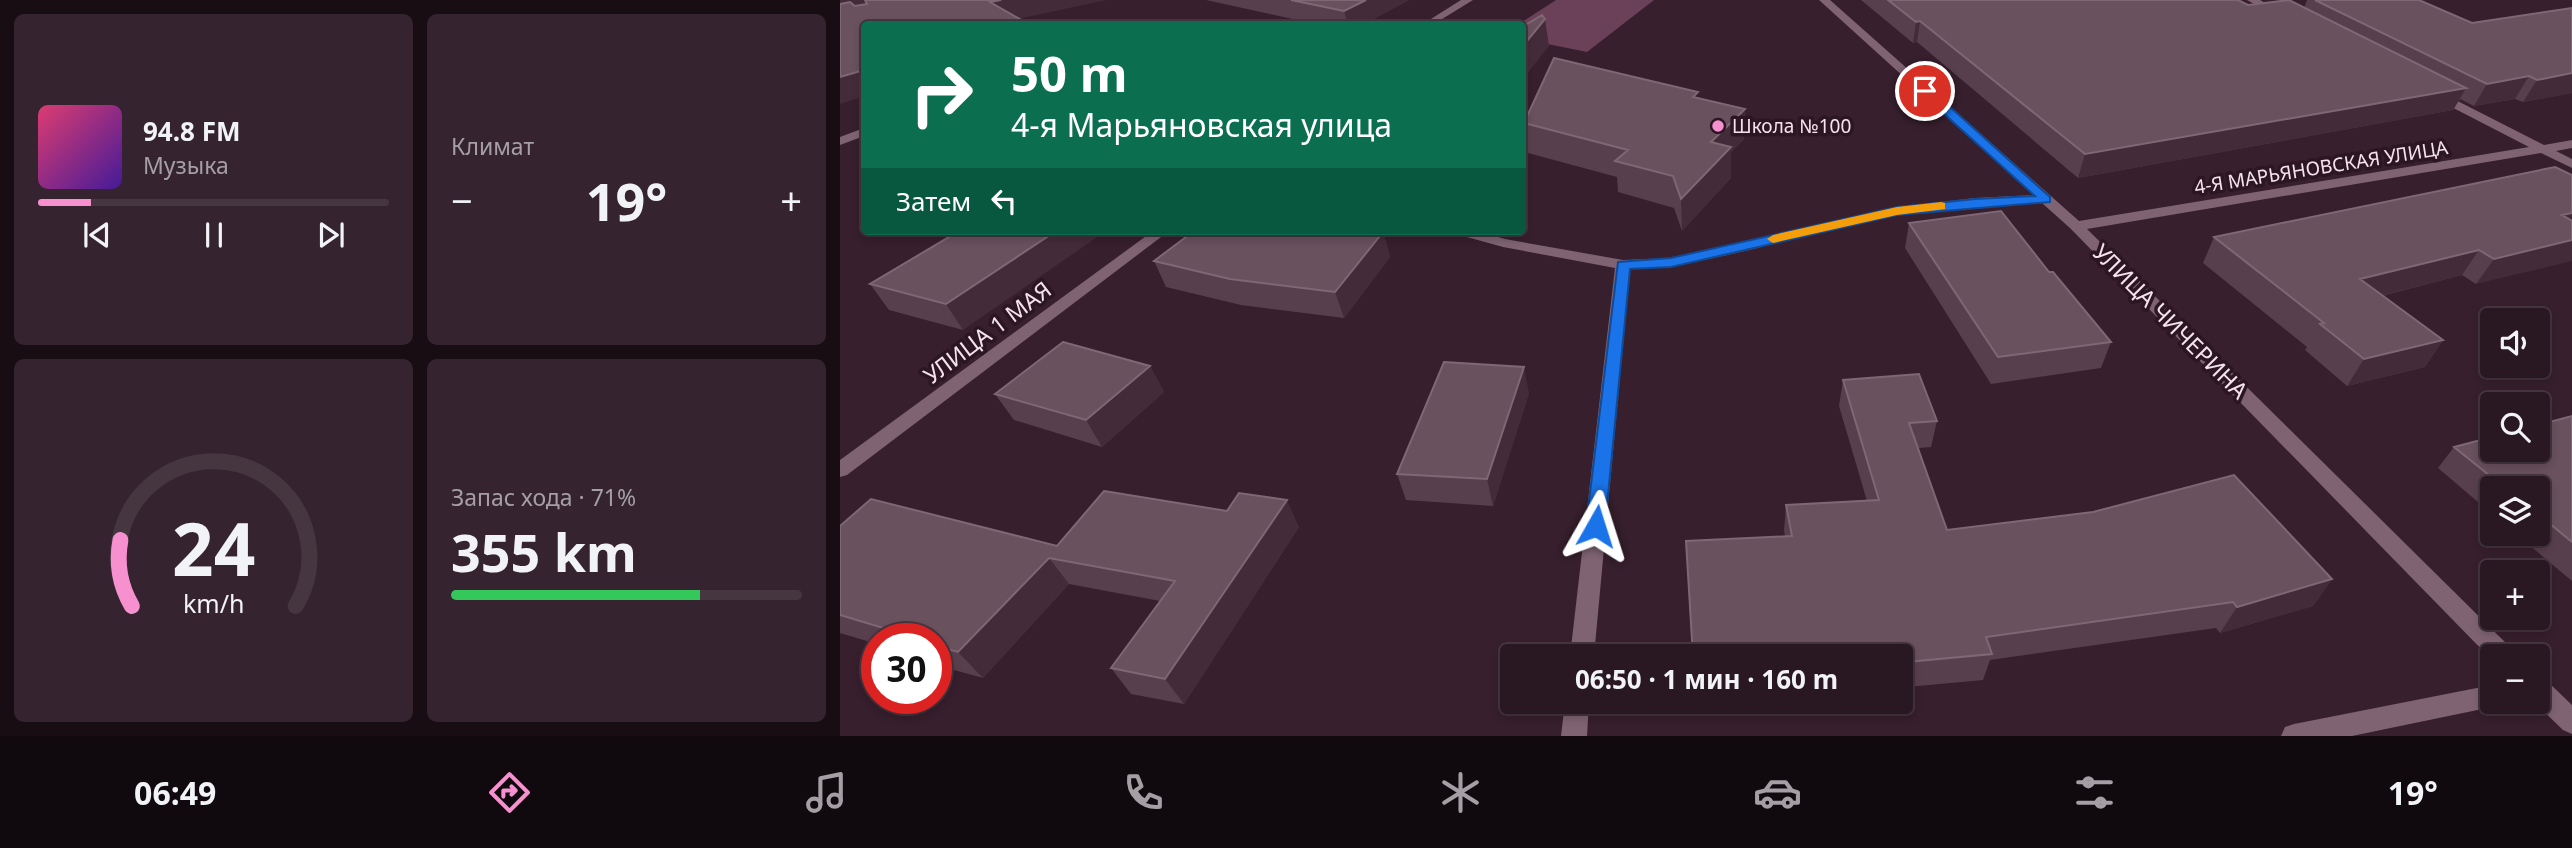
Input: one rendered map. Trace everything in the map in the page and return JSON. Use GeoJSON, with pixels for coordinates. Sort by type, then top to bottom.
{"type":"FeatureCollection","features":[{"type":"Feature","properties":{"kind":"street"},"geometry":{"type":"LineString","coordinates":[[1433,21],[1468,0]]}},
{"type":"Feature","properties":{"kind":"street","name":"УЛИЦА ЧИЧЕРИНА"},"geometry":{"type":"LineString","coordinates":[[1825,0],[2076,226],[2492,644]]}},
{"type":"Feature","properties":{"kind":"street"},"geometry":{"type":"LineString","coordinates":[[2252,0],[2288,19]]}},
{"type":"Feature","properties":{"kind":"street"},"geometry":{"type":"LineString","coordinates":[[2423,87],[2572,163]]}},
{"type":"Feature","properties":{"kind":"street"},"geometry":{"type":"LineString","coordinates":[[840,141],[861,133]]}},
{"type":"Feature","properties":{"kind":"street","name":"4-Я МАРЬЯНОВСКАЯ УЛИЦА"},"geometry":{"type":"LineString","coordinates":[[2076,226],[2572,144]]}},
{"type":"Feature","properties":{"kind":"street"},"geometry":{"type":"LineString","coordinates":[[1475,235],[1503,243],[1623,265],[1671,263],[1897,211],[1975,202],[2046,199]]}},
{"type":"Feature","properties":{"kind":"street","name":"УЛИЦА 1 МАЯ"},"geometry":{"type":"LineString","coordinates":[[840,470],[1157,235]]}},
{"type":"Feature","properties":{"kind":"street"},"geometry":{"type":"LineString","coordinates":[[1583,644],[1623,265]]}},
{"type":"Feature","properties":{"kind":"street"},"geometry":{"type":"LineString","coordinates":[[2294,736],[2480,698]]}},
{"type":"Feature","properties":{"kind":"street"},"geometry":{"type":"LineString","coordinates":[[2550,701],[2572,722]]}},
{"type":"Feature","properties":{"kind":"street"},"geometry":{"type":"LineString","coordinates":[[1574,736],[1576,714]]}},
{"type":"Feature","properties":{"kind":"shaded area"},"geometry":{"type":"Polygon","coordinates":[[[1556,0],[1654,0],[1587,52],[1526,40],[1526,21],[1524,21],[1556,0]]]}},
{"type":"Feature","properties":{"kind":"building"},"geometry":{"type":"Polygon","coordinates":[[[865,0],[1001,0],[990,2],[1023,21],[861,21],[861,71],[840,77],[840,4],[867,4],[865,0]]]}},
{"type":"Feature","properties":{"kind":"building"},"geometry":{"type":"Polygon","coordinates":[[[1291,0],[1366,0],[1344,11],[1291,0]]]}},
{"type":"Feature","properties":{"kind":"building"},"geometry":{"type":"Polygon","coordinates":[[[1888,0],[2238,0],[2248,5],[2289,0],[2466,88],[2085,154],[1920,21],[1916,22],[1888,0]]]}},
{"type":"Feature","properties":{"kind":"building"},"geometry":{"type":"Polygon","coordinates":[[[2315,0],[2419,0],[2472,23],[2572,8],[2572,73],[2537,80],[2529,76],[2487,84],[2315,0]]]}},
{"type":"Feature","properties":{"kind":"building"},"geometry":{"type":"Polygon","coordinates":[[[1542,15],[1545,19],[1526,42],[1526,25],[1542,15]]]}},
{"type":"Feature","properties":{"kind":"building"},"geometry":{"type":"Polygon","coordinates":[[[1554,58],[1698,92],[1693,97],[1745,109],[1711,142],[1731,147],[1681,199],[1673,176],[1615,161],[1628,150],[1526,124],[1554,58]]]}},
{"type":"Feature","properties":{"kind":"building"},"geometry":{"type":"Polygon","coordinates":[[[2555,167],[2572,175],[2572,213],[2562,215],[2572,221],[2572,240],[2494,259],[2479,250],[2360,279],[2443,340],[2364,359],[2320,324],[2324,323],[2214,237],[2555,167]]]}},
{"type":"Feature","properties":{"kind":"building"},"geometry":{"type":"Polygon","coordinates":[[[2001,211],[2049,272],[2053,272],[2111,342],[1998,357],[1909,223],[2001,211]]]}},
{"type":"Feature","properties":{"kind":"building"},"geometry":{"type":"Polygon","coordinates":[[[952,235],[1050,235],[946,304],[870,284],[952,235]]]}},
{"type":"Feature","properties":{"kind":"building"},"geometry":{"type":"Polygon","coordinates":[[[1189,235],[1381,235],[1335,292],[1230,279],[1154,261],[1189,235]]]}},
{"type":"Feature","properties":{"kind":"building"},"geometry":{"type":"Polygon","coordinates":[[[1063,342],[1150,366],[1086,420],[995,394],[1063,342]]]}},
{"type":"Feature","properties":{"kind":"building"},"geometry":{"type":"Polygon","coordinates":[[[1444,362],[1524,367],[1487,479],[1397,474],[1444,362]]]}},
{"type":"Feature","properties":{"kind":"building"},"geometry":{"type":"Polygon","coordinates":[[[1919,374],[1937,421],[1909,423],[1947,530],[2093,512],[2234,475],[2332,579],[2237,607],[2233,602],[1986,637],[1992,654],[1913,661],[1913,644],[1692,644],[1686,541],[1792,536],[1786,505],[1879,500],[1843,380],[1919,374]]]}},
{"type":"Feature","properties":{"kind":"building"},"geometry":{"type":"Polygon","coordinates":[[[2572,416],[2572,542],[2550,524],[2550,476],[2490,476],[2454,447],[2480,440],[2480,462],[2550,462],[2550,422],[2572,416]]]}},
{"type":"Feature","properties":{"kind":"building"},"geometry":{"type":"Polygon","coordinates":[[[1104,491],[1227,511],[1239,493],[1287,500],[1165,679],[1111,668],[1175,581],[1049,558],[958,652],[952,650],[952,623],[867,623],[840,615],[840,526],[871,499],[1057,546],[1104,491]]]}},
{"type":"Feature","properties":{"kind":"slow traffic"},"geometry":{"type":"LineString","coordinates":[[1773,239],[1897,211],[1941,206]]}},
{"type":"Feature","properties":{"kind":"place","name":"Школа №100"},"geometry":{"type":"Point","coordinates":[1718,126]}},
{"type":"Feature","properties":{"kind":"route"},"geometry":{"type":"LineString","coordinates":[[1596,526],[1623,265],[1671,263],[1897,211],[1975,202],[2046,199],[1925,91]]}}]}
